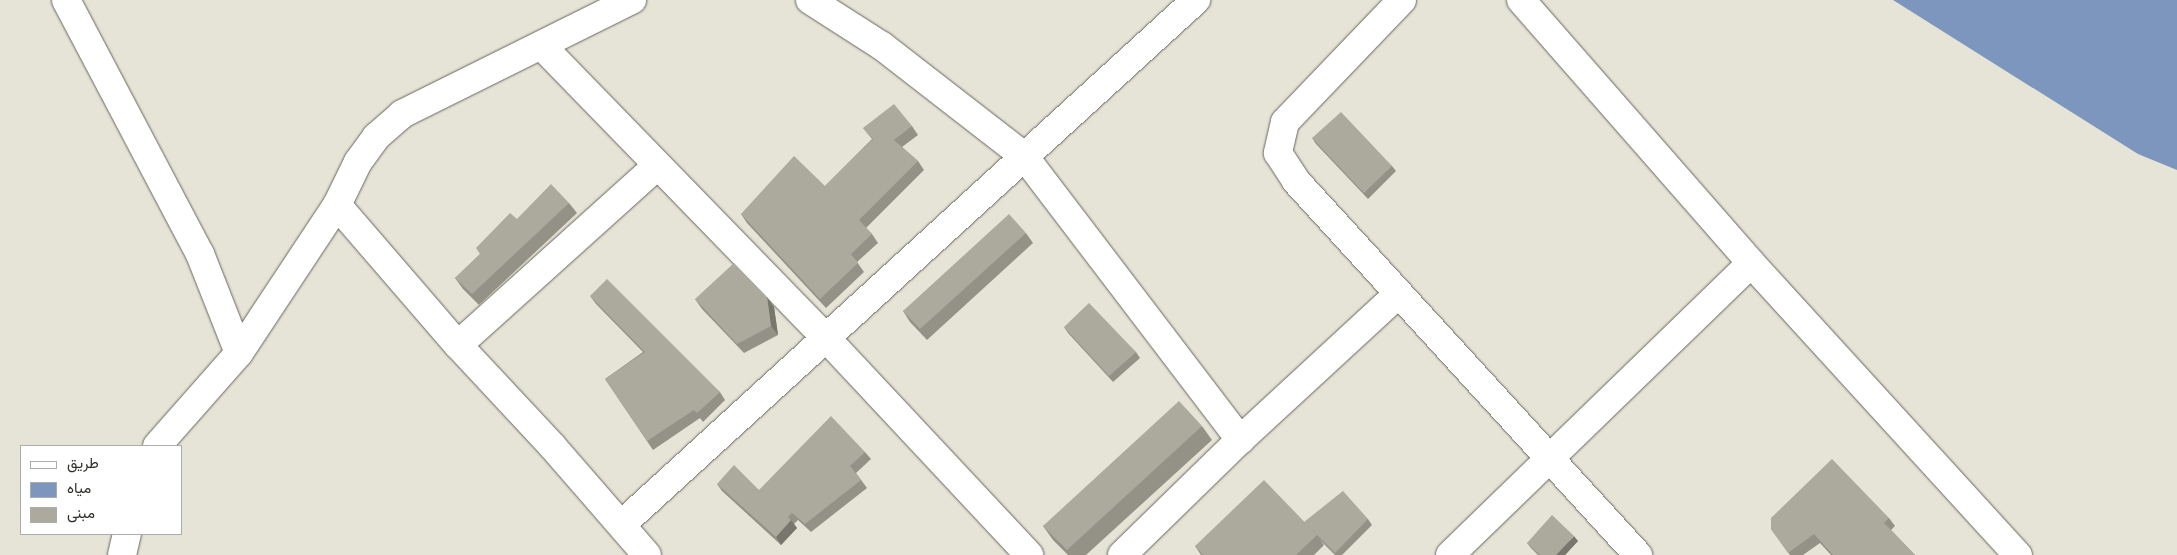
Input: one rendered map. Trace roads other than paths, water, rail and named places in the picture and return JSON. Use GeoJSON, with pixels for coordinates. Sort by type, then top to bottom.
{"type":"FeatureCollection","features":[{"type":"Feature","properties":{"kind":"street"},"geometry":{"type":"LineString","coordinates":[[66,0],[200,254],[239,353]]}},
{"type":"Feature","properties":{"kind":"street"},"geometry":{"type":"LineString","coordinates":[[158,445],[239,353],[337,205],[358,162],[376,137],[402,114],[632,0]]}},
{"type":"Feature","properties":{"kind":"street"},"geometry":{"type":"LineString","coordinates":[[810,0],[882,46],[1024,156],[1240,440]]}},
{"type":"Feature","properties":{"kind":"street"},"geometry":{"type":"LineString","coordinates":[[621,525],[827,339],[1196,0]]}},
{"type":"Feature","properties":{"kind":"street"},"geometry":{"type":"LineString","coordinates":[[1402,0],[1285,122],[1278,153],[1296,181],[1397,295],[1638,555]]}},
{"type":"Feature","properties":{"kind":"street"},"geometry":{"type":"LineString","coordinates":[[1521,0],[1751,263],[2018,555]]}},
{"type":"Feature","properties":{"kind":"street"},"geometry":{"type":"LineString","coordinates":[[542,46],[656,166],[827,339],[1029,555]]}},
{"type":"Feature","properties":{"kind":"street"},"geometry":{"type":"LineString","coordinates":[[458,345],[656,166]]}},
{"type":"Feature","properties":{"kind":"street"},"geometry":{"type":"LineString","coordinates":[[337,205],[458,345],[647,555]]}},
{"type":"Feature","properties":{"kind":"street"},"geometry":{"type":"LineString","coordinates":[[1450,555],[1751,263]]}},
{"type":"Feature","properties":{"kind":"street"},"geometry":{"type":"LineString","coordinates":[[1122,555],[1240,440],[1397,295]]}},
{"type":"Feature","properties":{"kind":"street"},"geometry":{"type":"LineString","coordinates":[[122,555],[127,535]]}},
{"type":"Feature","properties":{"kind":"water"},"geometry":{"type":"Polygon","coordinates":[[[1893,0],[2177,0],[2177,170],[2138,154],[1893,0]]]}}]}
